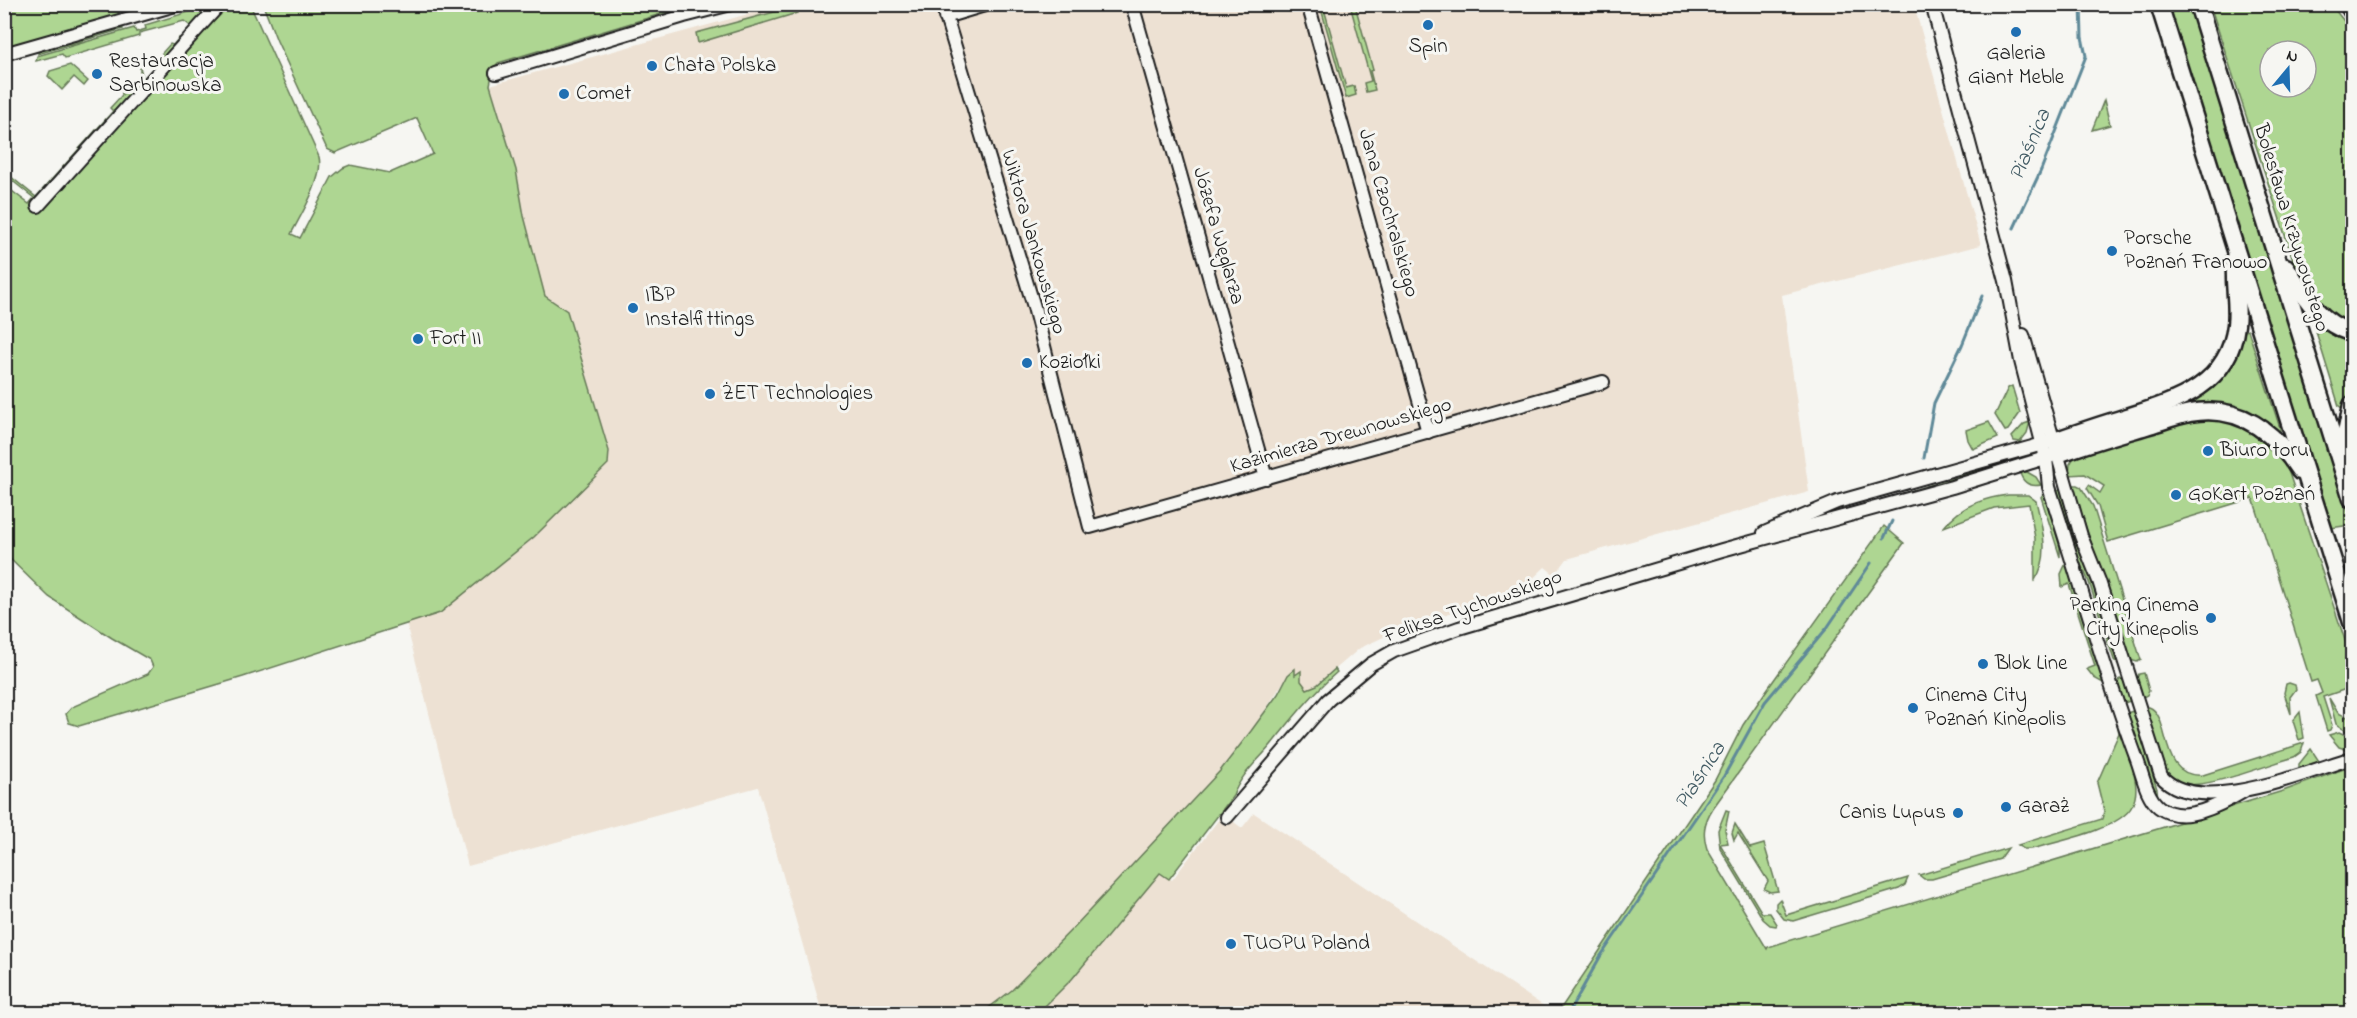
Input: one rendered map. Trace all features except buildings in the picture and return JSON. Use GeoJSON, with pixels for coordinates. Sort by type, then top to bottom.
{"type":"FeatureCollection","features":[{"type":"Feature","properties":{"kind":"main road"},"geometry":{"type":"LineString","coordinates":[[2159,4],[2352,622]]}},
{"type":"Feature","properties":{"kind":"main road","name":"Bolesława Krzywoustego"},"geometry":{"type":"LineString","coordinates":[[2198,4],[2350,491]]}},
{"type":"Feature","properties":{"kind":"main road"},"geometry":{"type":"LineString","coordinates":[[2274,249],[2309,304],[2320,316],[2334,326],[2352,333]]}},
{"type":"Feature","properties":{"kind":"main road"},"geometry":{"type":"LineString","coordinates":[[2050,449],[2176,400],[2198,388],[2215,374],[2228,353],[2236,326],[2233,273],[2237,250]]}},
{"type":"Feature","properties":{"kind":"main road"},"geometry":{"type":"LineString","coordinates":[[2350,491],[2347,429],[2352,405]]}},
{"type":"Feature","properties":{"kind":"main road"},"geometry":{"type":"LineString","coordinates":[[2050,449],[2190,413],[2214,411],[2230,413],[2259,425],[2277,442],[2295,463],[2311,491]]}},
{"type":"Feature","properties":{"kind":"street"},"geometry":{"type":"LineString","coordinates":[[4,54],[179,4]]}},
{"type":"Feature","properties":{"kind":"street"},"geometry":{"type":"LineString","coordinates":[[38,206],[220,4]]}},
{"type":"Feature","properties":{"kind":"street"},"geometry":{"type":"LineString","coordinates":[[496,73],[731,4]]}},
{"type":"Feature","properties":{"kind":"street","name":"Wiktora Jankowskiego"},"geometry":{"type":"LineString","coordinates":[[942,4],[1034,307],[1090,527]]}},
{"type":"Feature","properties":{"kind":"street"},"geometry":{"type":"LineString","coordinates":[[945,17],[988,4]]}},
{"type":"Feature","properties":{"kind":"street","name":"Józefa Węglarza"},"geometry":{"type":"LineString","coordinates":[[1132,4],[1266,478]]}},
{"type":"Feature","properties":{"kind":"street","name":"Jana Czochralskiego"},"geometry":{"type":"LineString","coordinates":[[1308,4],[1428,432]]}},
{"type":"Feature","properties":{"kind":"street"},"geometry":{"type":"LineString","coordinates":[[1932,4],[2010,297],[2046,414],[2050,449],[2049,487],[2115,694],[2152,800],[2159,807],[2172,813],[2194,812],[2223,803],[2244,791],[2352,758]]}},
{"type":"Feature","properties":{"kind":"street"},"geometry":{"type":"LineString","coordinates":[[2345,4],[2352,16]]}},
{"type":"Feature","properties":{"kind":"street"},"geometry":{"type":"LineString","coordinates":[[2010,297],[2022,361],[2050,449],[2098,581],[2157,769],[2167,783],[2181,789],[2202,793],[2244,791]]}},
{"type":"Feature","properties":{"kind":"street","name":"Kazimierza Drewnowskiego"},"geometry":{"type":"LineString","coordinates":[[1090,527],[1603,382]]}},
{"type":"Feature","properties":{"kind":"street","name":"Feliksa Tychowskiego"},"geometry":{"type":"LineString","coordinates":[[1722,550],[1837,502],[2050,449]]}},
{"type":"Feature","properties":{"kind":"street","name":"Feliksa Tychowskiego"},"geometry":{"type":"LineString","coordinates":[[1227,818],[1328,700],[1371,664],[1394,651],[1459,628],[1722,550],[1867,512],[2050,449]]}},
{"type":"Feature","properties":{"kind":"street"},"geometry":{"type":"LineString","coordinates":[[1860,496],[1867,512]]}},
{"type":"Feature","properties":{"kind":"shaded area"},"geometry":{"type":"Polygon","coordinates":[[[781,5],[1914,5],[1981,245],[1782,295],[1809,492],[1567,559],[1555,575],[1545,567],[1521,590],[1511,596],[1414,623],[1360,648],[1317,685],[1307,690],[1288,675],[1251,732],[1220,771],[1076,925],[1012,990],[982,1013],[822,1013],[758,787],[468,866],[406,623],[440,613],[534,537],[608,464],[609,451],[567,311],[543,299],[516,184],[515,171],[490,85],[781,5]]]}},
{"type":"Feature","properties":{"kind":"shaded area"},"geometry":{"type":"Polygon","coordinates":[[[1254,813],[1554,1013],[1038,1014],[1072,979],[1160,873],[1172,880],[1223,814],[1242,828],[1254,813]]]}},
{"type":"Feature","properties":{"kind":"green space"},"geometry":{"type":"Polygon","coordinates":[[[5,5],[130,5],[131,8],[118,12],[119,16],[5,49],[5,5]]]}},
{"type":"Feature","properties":{"kind":"green space"},"geometry":{"type":"Polygon","coordinates":[[[230,5],[250,5],[319,157],[320,166],[315,186],[291,234],[300,238],[332,177],[343,168],[350,165],[390,173],[433,154],[417,118],[335,153],[327,149],[277,41],[263,5],[691,5],[498,63],[493,69],[490,85],[516,170],[524,216],[545,296],[567,311],[609,451],[608,464],[534,537],[440,613],[243,677],[79,726],[69,723],[66,714],[72,707],[148,674],[153,667],[150,660],[49,597],[5,554],[4,185],[29,204],[34,198],[5,175],[5,172],[36,197],[113,111],[110,108],[122,95],[121,84],[124,93],[140,76],[140,67],[143,79],[170,44],[173,45],[179,38],[183,40],[193,28],[184,21],[139,33],[139,36],[65,58],[62,54],[36,61],[37,56],[134,28],[136,32],[146,29],[145,25],[205,7],[216,19],[230,5]]]}},
{"type":"Feature","properties":{"kind":"green space"},"geometry":{"type":"Polygon","coordinates":[[[1320,5],[1323,5],[1346,88],[1354,86],[1356,95],[1346,98],[1320,5]]]}},
{"type":"Feature","properties":{"kind":"green space"},"geometry":{"type":"Polygon","coordinates":[[[1350,5],[1355,5],[1373,70],[1370,71],[1375,90],[1366,92],[1364,83],[1371,81],[1350,5]]]}},
{"type":"Feature","properties":{"kind":"green space"},"geometry":{"type":"Polygon","coordinates":[[[2168,5],[2189,5],[2351,522],[2350,525],[2331,528],[2168,5]]]}},
{"type":"Feature","properties":{"kind":"green space"},"geometry":{"type":"Polygon","coordinates":[[[2210,5],[2331,5],[2352,31],[2352,328],[2326,313],[2297,272],[2210,5]]]}},
{"type":"Feature","properties":{"kind":"green space"},"geometry":{"type":"Polygon","coordinates":[[[793,7],[797,13],[698,43],[696,33],[793,7]]]}},
{"type":"Feature","properties":{"kind":"green space"},"geometry":{"type":"Polygon","coordinates":[[[122,26],[123,29],[38,54],[39,50],[122,26]]]}},
{"type":"Feature","properties":{"kind":"green space"},"geometry":{"type":"Polygon","coordinates":[[[70,65],[88,81],[84,86],[74,77],[62,90],[48,76],[50,71],[70,65]]]}},
{"type":"Feature","properties":{"kind":"green space"},"geometry":{"type":"Polygon","coordinates":[[[2104,100],[2110,125],[2092,130],[2104,100]]]}},
{"type":"Feature","properties":{"kind":"green space"},"geometry":{"type":"Polygon","coordinates":[[[2314,319],[2352,338],[2352,387],[2342,408],[2339,406],[2314,319]]]}},
{"type":"Feature","properties":{"kind":"green space"},"geometry":{"type":"Polygon","coordinates":[[[2248,330],[2280,434],[2234,408],[2067,442],[2217,381],[2235,358],[2245,331],[2248,330]]]}},
{"type":"Feature","properties":{"kind":"green space"},"geometry":{"type":"Polygon","coordinates":[[[2012,386],[2020,413],[2005,431],[1995,415],[2008,388],[2012,386]]]}},
{"type":"Feature","properties":{"kind":"green space"},"geometry":{"type":"Polygon","coordinates":[[[2195,417],[2246,424],[2281,456],[2287,467],[2352,661],[2352,687],[2323,697],[2332,725],[2330,730],[2327,731],[2316,696],[2322,693],[2317,680],[2311,682],[2253,498],[2108,542],[2098,506],[2087,488],[2089,485],[2100,493],[2104,486],[2085,474],[2069,475],[2070,464],[2076,454],[2195,417]]]}},
{"type":"Feature","properties":{"kind":"green space"},"geometry":{"type":"Polygon","coordinates":[[[1989,422],[1998,438],[1973,449],[1966,430],[1989,422]]]}},
{"type":"Feature","properties":{"kind":"green space"},"geometry":{"type":"Polygon","coordinates":[[[2030,422],[2027,433],[2020,442],[2014,441],[2012,437],[2024,424],[2030,422]]]}},
{"type":"Feature","properties":{"kind":"green space"},"geometry":{"type":"Polygon","coordinates":[[[2006,463],[1878,501],[1881,500],[2006,463]]]}},
{"type":"Feature","properties":{"kind":"green space"},"geometry":{"type":"Polygon","coordinates":[[[2027,472],[2036,477],[2041,485],[2030,485],[2025,482],[2020,473],[2027,472]]]}},
{"type":"Feature","properties":{"kind":"green space"},"geometry":{"type":"Polygon","coordinates":[[[2072,485],[2081,487],[2093,506],[2141,660],[2137,662],[2130,660],[2072,485]]]}},
{"type":"Feature","properties":{"kind":"green space"},"geometry":{"type":"Polygon","coordinates":[[[2061,489],[2075,537],[2094,585],[2117,663],[2114,660],[2089,582],[2069,538],[2055,490],[2061,489]]]}},
{"type":"Feature","properties":{"kind":"green space"},"geometry":{"type":"Polygon","coordinates":[[[2044,493],[2060,547],[2060,557],[2041,497],[2044,493]]]}},
{"type":"Feature","properties":{"kind":"green space"},"geometry":{"type":"Polygon","coordinates":[[[2028,495],[2036,501],[2043,531],[2044,551],[2040,571],[2035,580],[2035,538],[2029,504],[1994,508],[1944,527],[1957,514],[1972,505],[1990,498],[2028,495]]]}},
{"type":"Feature","properties":{"kind":"green space"},"geometry":{"type":"Polygon","coordinates":[[[1884,526],[1904,543],[1713,808],[1706,823],[1704,833],[1707,849],[1767,949],[2283,791],[2352,766],[2352,1013],[1557,1014],[1715,780],[1743,725],[1884,526]]]}},
{"type":"Feature","properties":{"kind":"green space"},"geometry":{"type":"Polygon","coordinates":[[[2068,559],[2105,684],[2094,678],[2087,669],[2095,666],[2069,584],[2062,587],[2061,574],[2068,559]]]}},
{"type":"Feature","properties":{"kind":"green space"},"geometry":{"type":"Polygon","coordinates":[[[1295,669],[1295,675],[1301,671],[1301,681],[1307,689],[1317,685],[1335,669],[1337,672],[1311,698],[1240,781],[1233,796],[1169,879],[1160,873],[1072,979],[1038,1013],[982,1013],[1012,990],[1076,925],[1220,771],[1278,694],[1288,675],[1295,669]]]}},
{"type":"Feature","properties":{"kind":"green space"},"geometry":{"type":"Polygon","coordinates":[[[2144,673],[2149,691],[2141,698],[2136,679],[2139,674],[2144,673]]]}},
{"type":"Feature","properties":{"kind":"green space"},"geometry":{"type":"Polygon","coordinates":[[[2120,679],[2124,681],[2130,701],[2124,703],[2118,683],[2120,679]]]}},
{"type":"Feature","properties":{"kind":"green space"},"geometry":{"type":"Polygon","coordinates":[[[2286,684],[2295,685],[2296,689],[2290,697],[2291,714],[2284,693],[2286,684]]]}},
{"type":"Feature","properties":{"kind":"green space"},"geometry":{"type":"Polygon","coordinates":[[[2329,698],[2338,713],[2352,719],[2352,735],[2336,724],[2329,698]]]}},
{"type":"Feature","properties":{"kind":"green space"},"geometry":{"type":"Polygon","coordinates":[[[2149,707],[2156,712],[2161,722],[2172,757],[2178,767],[2188,774],[2203,775],[2304,743],[2301,752],[2294,757],[2222,780],[2194,785],[2184,784],[2173,779],[2165,771],[2144,708],[2149,707]]]}},
{"type":"Feature","properties":{"kind":"green space"},"geometry":{"type":"Polygon","coordinates":[[[2133,711],[2157,789],[2158,800],[2152,792],[2127,713],[2133,711]]]}},
{"type":"Feature","properties":{"kind":"green space"},"geometry":{"type":"Polygon","coordinates":[[[2300,712],[2304,738],[2299,740],[2293,721],[2300,712]]]}},
{"type":"Feature","properties":{"kind":"green space"},"geometry":{"type":"Polygon","coordinates":[[[2116,717],[2126,741],[2136,791],[2132,806],[2126,814],[2087,834],[2031,849],[2024,849],[2018,845],[2102,819],[2104,811],[2097,783],[2119,733],[2116,717]]]}},
{"type":"Feature","properties":{"kind":"green space"},"geometry":{"type":"Polygon","coordinates":[[[2339,732],[2352,738],[2352,751],[2339,747],[2329,735],[2339,732]]]}},
{"type":"Feature","properties":{"kind":"green space"},"geometry":{"type":"Polygon","coordinates":[[[2311,749],[2319,761],[2299,768],[2299,764],[2311,749]]]}},
{"type":"Feature","properties":{"kind":"green space"},"geometry":{"type":"Polygon","coordinates":[[[1726,810],[1729,811],[1725,830],[1728,843],[1720,844],[1762,913],[1770,913],[1776,926],[1770,925],[1763,919],[1720,848],[1718,830],[1726,810]]]}},
{"type":"Feature","properties":{"kind":"green space"},"geometry":{"type":"Polygon","coordinates":[[[1735,824],[1750,848],[1764,844],[1778,891],[1770,892],[1764,889],[1768,881],[1738,833],[1734,840],[1732,833],[1735,824]]]}},
{"type":"Feature","properties":{"kind":"green space"},"geometry":{"type":"Polygon","coordinates":[[[2008,848],[2000,859],[1932,879],[1924,879],[1919,875],[2008,848]]]}},
{"type":"Feature","properties":{"kind":"green space"},"geometry":{"type":"Polygon","coordinates":[[[1908,878],[1905,885],[1899,889],[1793,921],[1784,919],[1776,909],[1776,903],[1780,899],[1786,915],[1908,878]]]}},
{"type":"Feature","properties":{"kind":"waterway","name":"Piaśnica"},"geometry":{"type":"LineString","coordinates":[[2014,228],[2041,170],[2086,56],[2082,37],[2081,4]]}},
{"type":"Feature","properties":{"kind":"waterway","name":"Piaśnica"},"geometry":{"type":"LineString","coordinates":[[1924,458],[1934,403],[1962,345],[1982,296]]}},
{"type":"Feature","properties":{"kind":"waterway","name":"Piaśnica"},"geometry":{"type":"LineString","coordinates":[[1884,538],[1892,521]]}},
{"type":"Feature","properties":{"kind":"waterway","name":"Piaśnica"},"geometry":{"type":"LineString","coordinates":[[1568,1014],[1600,957],[1724,776],[1765,702],[1827,628],[1871,563]]}},
{"type":"Feature","properties":{"kind":"place","name":"Spin"},"geometry":{"type":"Point","coordinates":[1428,25]}},
{"type":"Feature","properties":{"kind":"place","name":"Galeria Giant Meble"},"geometry":{"type":"Point","coordinates":[2016,32]}},
{"type":"Feature","properties":{"kind":"place","name":"Chata Polska"},"geometry":{"type":"Point","coordinates":[652,66]}},
{"type":"Feature","properties":{"kind":"place","name":"Restauracja Sarbinowska"},"geometry":{"type":"Point","coordinates":[97,74]}},
{"type":"Feature","properties":{"kind":"place","name":"Comet"},"geometry":{"type":"Point","coordinates":[564,94]}},
{"type":"Feature","properties":{"kind":"place","name":"Porsche Poznań Franowo"},"geometry":{"type":"Point","coordinates":[2112,251]}},
{"type":"Feature","properties":{"kind":"place","name":"IBP Instalfittings"},"geometry":{"type":"Point","coordinates":[633,308]}},
{"type":"Feature","properties":{"kind":"place","name":"Fort II"},"geometry":{"type":"Point","coordinates":[418,339]}},
{"type":"Feature","properties":{"kind":"place","name":"Koziołki"},"geometry":{"type":"Point","coordinates":[1027,363]}},
{"type":"Feature","properties":{"kind":"place","name":"ŻET Technologies"},"geometry":{"type":"Point","coordinates":[710,394]}},
{"type":"Feature","properties":{"kind":"place","name":"Biuro toru"},"geometry":{"type":"Point","coordinates":[2208,451]}},
{"type":"Feature","properties":{"kind":"place","name":"GoKart Poznań"},"geometry":{"type":"Point","coordinates":[2176,495]}},
{"type":"Feature","properties":{"kind":"place","name":"Parking Cinema City Kinepolis"},"geometry":{"type":"Point","coordinates":[2211,618]}},
{"type":"Feature","properties":{"kind":"place","name":"Blok Line"},"geometry":{"type":"Point","coordinates":[1983,664]}},
{"type":"Feature","properties":{"kind":"place","name":"Cinema City Poznań Kinepolis"},"geometry":{"type":"Point","coordinates":[1913,708]}},
{"type":"Feature","properties":{"kind":"place","name":"Garaż"},"geometry":{"type":"Point","coordinates":[2006,807]}},
{"type":"Feature","properties":{"kind":"place","name":"Canis Lupus"},"geometry":{"type":"Point","coordinates":[1958,813]}},
{"type":"Feature","properties":{"kind":"place","name":"TUOPU Poland"},"geometry":{"type":"Point","coordinates":[1231,944]}}]}
